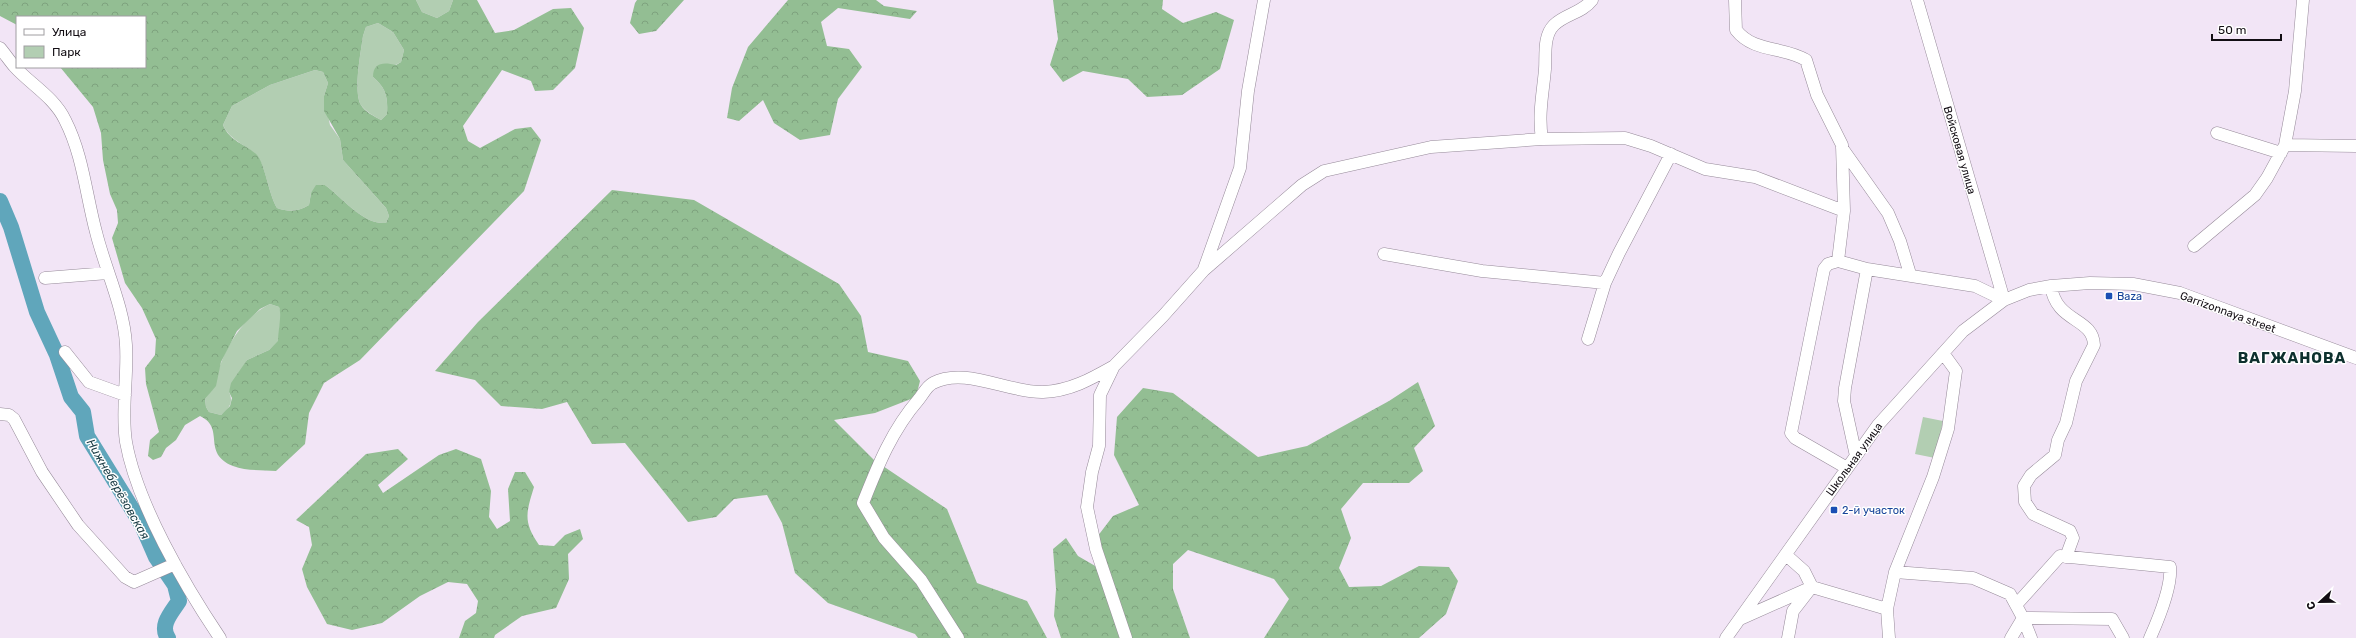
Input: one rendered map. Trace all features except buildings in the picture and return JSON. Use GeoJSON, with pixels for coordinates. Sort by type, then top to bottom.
{"type":"FeatureCollection","features":[{"type":"Feature","properties":{"kind":"street"},"geometry":{"type":"LineString","coordinates":[[1204,270],[1240,168],[1248,91],[1264,0]]}},
{"type":"Feature","properties":{"kind":"street"},"geometry":{"type":"LineString","coordinates":[[1542,139],[1539,123],[1540,100],[1545,71],[1546,39],[1555,24],[1584,8],[1592,0]]}},
{"type":"Feature","properties":{"kind":"street"},"geometry":{"type":"LineString","coordinates":[[1735,0],[1736,30],[1748,43],[1798,56],[1806,60],[1817,95],[1842,148],[1888,213],[1900,241],[1910,274]]}},
{"type":"Feature","properties":{"kind":"street","name":"Войсковая улица"},"geometry":{"type":"LineString","coordinates":[[1916,0],[2004,300]]}},
{"type":"Feature","properties":{"kind":"street"},"geometry":{"type":"LineString","coordinates":[[2194,246],[2255,195],[2267,178],[2283,149],[2295,91],[2302,0]]}},
{"type":"Feature","properties":{"kind":"street"},"geometry":{"type":"LineString","coordinates":[[0,48],[16,68]]}},
{"type":"Feature","properties":{"kind":"street"},"geometry":{"type":"LineString","coordinates":[[16,68],[54,103],[65,118],[81,164],[96,232],[123,325],[126,344],[124,395],[126,443],[132,465],[150,514],[175,564],[220,638]]}},
{"type":"Feature","properties":{"kind":"street"},"geometry":{"type":"LineString","coordinates":[[2217,133],[2283,149],[2356,146]]}},
{"type":"Feature","properties":{"kind":"street"},"geometry":{"type":"LineString","coordinates":[[958,638],[921,580],[884,538],[863,503],[898,424],[931,384],[943,379],[961,377],[1042,392],[1065,390],[1114,366],[1163,316],[1204,270],[1302,185],[1324,171],[1431,147],[1542,139],[1625,138],[1671,154],[1705,169],[1755,177],[1844,211]]}},
{"type":"Feature","properties":{"kind":"street"},"geometry":{"type":"LineString","coordinates":[[1838,261],[1844,211],[1842,148]]}},
{"type":"Feature","properties":{"kind":"street"},"geometry":{"type":"LineString","coordinates":[[1588,339],[1605,283],[1635,218],[1671,154]]}},
{"type":"Feature","properties":{"kind":"street"},"geometry":{"type":"LineString","coordinates":[[1384,254],[1482,271],[1605,283]]}},
{"type":"Feature","properties":{"kind":"street"},"geometry":{"type":"LineString","coordinates":[[1847,468],[1795,438],[1791,433],[1824,269],[1828,264],[1838,261],[1868,269],[1910,274],[1975,286],[2004,300]]}},
{"type":"Feature","properties":{"kind":"street"},"geometry":{"type":"LineString","coordinates":[[1856,456],[1844,401],[1845,388],[1868,269]]}},
{"type":"Feature","properties":{"kind":"street"},"geometry":{"type":"LineString","coordinates":[[45,278],[108,273]]}},
{"type":"Feature","properties":{"kind":"street","name":"Garrizonnaya street"},"geometry":{"type":"LineString","coordinates":[[2004,300],[2030,290],[2051,286],[2090,282],[2133,284],[2180,293],[2356,358]]}},
{"type":"Feature","properties":{"kind":"street"},"geometry":{"type":"LineString","coordinates":[[2051,286],[2053,297],[2060,310],[2086,327],[2094,339],[2094,345],[2076,381],[2066,423],[2058,440],[2054,455],[2031,475],[2024,486],[2025,502],[2033,514],[2070,531],[2073,538],[2066,557]]}},
{"type":"Feature","properties":{"kind":"street","name":"Школьная улица"},"geometry":{"type":"LineString","coordinates":[[1727,637],[1878,425],[1963,331],[2004,300]]}},
{"type":"Feature","properties":{"kind":"street"},"geometry":{"type":"LineString","coordinates":[[65,352],[89,382],[124,395]]}},
{"type":"Feature","properties":{"kind":"street"},"geometry":{"type":"LineString","coordinates":[[1889,638],[1887,609],[1894,572],[1933,478],[1948,429],[1956,371],[1943,353]]}},
{"type":"Feature","properties":{"kind":"street"},"geometry":{"type":"LineString","coordinates":[[1114,366],[1100,395],[1099,446],[1092,472],[1087,507],[1096,549],[1126,638]]}},
{"type":"Feature","properties":{"kind":"street"},"geometry":{"type":"LineString","coordinates":[[0,414],[9,415],[14,419],[42,472],[78,525],[125,577],[134,582],[175,564]]}},
{"type":"Feature","properties":{"kind":"street"},"geometry":{"type":"LineString","coordinates":[[1786,555],[1804,571],[1812,587]]}},
{"type":"Feature","properties":{"kind":"street"},"geometry":{"type":"LineString","coordinates":[[2016,605],[2060,556],[2170,567],[2164,599],[2150,638]]}},
{"type":"Feature","properties":{"kind":"street"},"geometry":{"type":"LineString","coordinates":[[1894,572],[1973,578],[2010,594],[2023,618],[2031,638]]}},
{"type":"Feature","properties":{"kind":"street"},"geometry":{"type":"LineString","coordinates":[[1739,619],[1812,587],[1887,609]]}},
{"type":"Feature","properties":{"kind":"street"},"geometry":{"type":"LineString","coordinates":[[1788,638],[1793,610],[1812,587]]}},
{"type":"Feature","properties":{"kind":"street"},"geometry":{"type":"LineString","coordinates":[[2011,638],[2023,618]]}},
{"type":"Feature","properties":{"kind":"street"},"geometry":{"type":"LineString","coordinates":[[2023,618],[2112,619],[2123,638]]}},
{"type":"Feature","properties":{"kind":"green space"},"geometry":{"type":"Polygon","coordinates":[[[0,0],[416,0],[422,12],[437,18],[449,11],[453,0],[477,0],[495,33],[514,30],[553,9],[571,8],[584,28],[575,68],[553,90],[535,91],[531,81],[502,70],[463,126],[468,141],[480,148],[515,129],[531,127],[541,140],[524,191],[360,360],[324,383],[309,413],[305,444],[276,471],[243,469],[223,461],[215,448],[212,427],[208,421],[200,416],[185,425],[176,440],[166,448],[161,457],[153,460],[148,456],[150,440],[159,432],[146,384],[145,368],[155,355],[156,339],[142,308],[125,283],[112,238],[118,223],[117,210],[110,194],[103,160],[101,133],[93,107],[61,68],[146,68],[146,16],[16,16],[16,24],[0,16],[0,0]],[[378,23],[366,27],[363,36],[358,71],[358,91],[361,105],[370,114],[381,120],[387,114],[387,103],[385,93],[381,85],[373,77],[373,72],[380,64],[396,65],[401,62],[404,50],[393,32],[378,23]],[[315,70],[270,85],[232,106],[223,125],[226,131],[234,139],[253,151],[260,159],[277,208],[293,211],[301,209],[309,205],[311,193],[316,185],[325,185],[354,210],[369,220],[386,223],[389,216],[386,208],[343,160],[340,139],[324,111],[324,96],[328,83],[323,72],[315,70]],[[270,304],[260,309],[237,331],[221,362],[216,386],[205,399],[206,407],[209,412],[221,415],[230,406],[232,398],[229,392],[231,383],[247,360],[269,350],[278,341],[280,310],[279,307],[270,304]]]}},
{"type":"Feature","properties":{"kind":"green space"},"geometry":{"type":"Polygon","coordinates":[[[416,0],[453,0],[449,11],[437,18],[422,12],[416,0]]]}},
{"type":"Feature","properties":{"kind":"green space"},"geometry":{"type":"Polygon","coordinates":[[[637,0],[684,0],[656,31],[639,34],[630,23],[637,0]]]}},
{"type":"Feature","properties":{"kind":"green space"},"geometry":{"type":"Polygon","coordinates":[[[788,0],[876,0],[884,6],[917,11],[910,19],[838,8],[821,22],[827,46],[849,49],[862,67],[838,99],[830,135],[800,140],[774,123],[763,100],[739,121],[727,118],[732,88],[748,47],[788,0]]]}},
{"type":"Feature","properties":{"kind":"green space"},"geometry":{"type":"Polygon","coordinates":[[[1053,0],[1163,0],[1162,9],[1183,23],[1216,12],[1234,20],[1220,69],[1182,95],[1147,97],[1128,79],[1083,71],[1063,82],[1050,65],[1058,39],[1053,0]]]}},
{"type":"Feature","properties":{"kind":"green space"},"geometry":{"type":"Polygon","coordinates":[[[378,23],[393,32],[404,50],[401,62],[373,77],[381,85],[385,93],[387,103],[387,114],[381,120],[368,112],[361,105],[358,91],[358,71],[363,36],[366,27],[378,23]]]}},
{"type":"Feature","properties":{"kind":"green space"},"geometry":{"type":"Polygon","coordinates":[[[315,70],[323,72],[328,83],[324,96],[330,125],[340,139],[343,160],[386,208],[389,216],[386,223],[369,220],[354,210],[325,185],[311,193],[309,205],[301,209],[293,211],[277,208],[260,160],[253,152],[234,139],[223,125],[232,106],[270,85],[315,70]]]}},
{"type":"Feature","properties":{"kind":"green space"},"geometry":{"type":"Polygon","coordinates":[[[612,190],[694,200],[839,284],[861,316],[868,352],[908,361],[920,381],[916,397],[875,413],[834,420],[874,460],[947,509],[977,583],[1027,601],[1047,638],[918,638],[915,634],[828,603],[795,573],[782,523],[767,495],[734,499],[716,517],[688,522],[625,443],[592,444],[567,402],[542,409],[501,406],[475,380],[435,371],[478,322],[612,190]]]}},
{"type":"Feature","properties":{"kind":"green space"},"geometry":{"type":"Polygon","coordinates":[[[270,304],[279,307],[280,311],[279,341],[269,350],[247,360],[229,392],[231,402],[226,410],[221,415],[209,412],[206,407],[205,399],[214,385],[221,363],[230,345],[247,321],[261,309],[270,304]]]}},
{"type":"Feature","properties":{"kind":"green space"},"geometry":{"type":"Polygon","coordinates":[[[1418,382],[1435,426],[1414,448],[1423,471],[1409,483],[1363,483],[1341,509],[1351,538],[1339,568],[1349,587],[1381,586],[1419,566],[1449,567],[1458,581],[1446,614],[1419,638],[1264,638],[1289,599],[1274,579],[1188,550],[1173,564],[1173,589],[1190,638],[1061,638],[1054,616],[1056,589],[1053,549],[1066,538],[1078,556],[1109,574],[1097,537],[1113,516],[1139,505],[1114,455],[1117,417],[1143,388],[1173,393],[1258,457],[1307,446],[1389,401],[1418,382]]]}},
{"type":"Feature","properties":{"kind":"green space"},"geometry":{"type":"Polygon","coordinates":[[[1923,417],[1943,421],[1935,458],[1915,454],[1923,417]]]}},
{"type":"Feature","properties":{"kind":"green space"},"geometry":{"type":"Polygon","coordinates":[[[398,449],[408,459],[378,485],[383,493],[439,455],[456,449],[481,459],[491,491],[489,517],[497,529],[510,521],[508,489],[515,472],[525,472],[534,487],[529,504],[528,523],[530,530],[539,545],[554,546],[565,535],[580,529],[583,539],[568,554],[569,579],[556,608],[522,616],[495,635],[494,638],[459,638],[465,621],[476,613],[478,601],[467,584],[448,582],[420,596],[382,623],[352,630],[327,624],[307,587],[302,569],[312,545],[309,527],[296,520],[366,454],[398,449]]]}},
{"type":"Feature","properties":{"kind":"waterway","name":"Нижнеберёзовская"},"geometry":{"type":"LineString","coordinates":[[0,201],[11,227],[37,312],[57,355],[71,397],[83,412],[87,436],[142,525],[156,557],[175,585],[179,601],[166,623],[165,628],[168,638]]}},
{"type":"Feature","properties":{"kind":"place","name":"Baza"},"geometry":{"type":"Point","coordinates":[2109,296]}},
{"type":"Feature","properties":{"kind":"place","name":"2-й участок"},"geometry":{"type":"Point","coordinates":[1834,510]}},
{"type":"Feature","properties":{"kind":"district","name":"ВАГЖАНОВА"},"geometry":{"type":"Point","coordinates":[2292,358]}}]}
